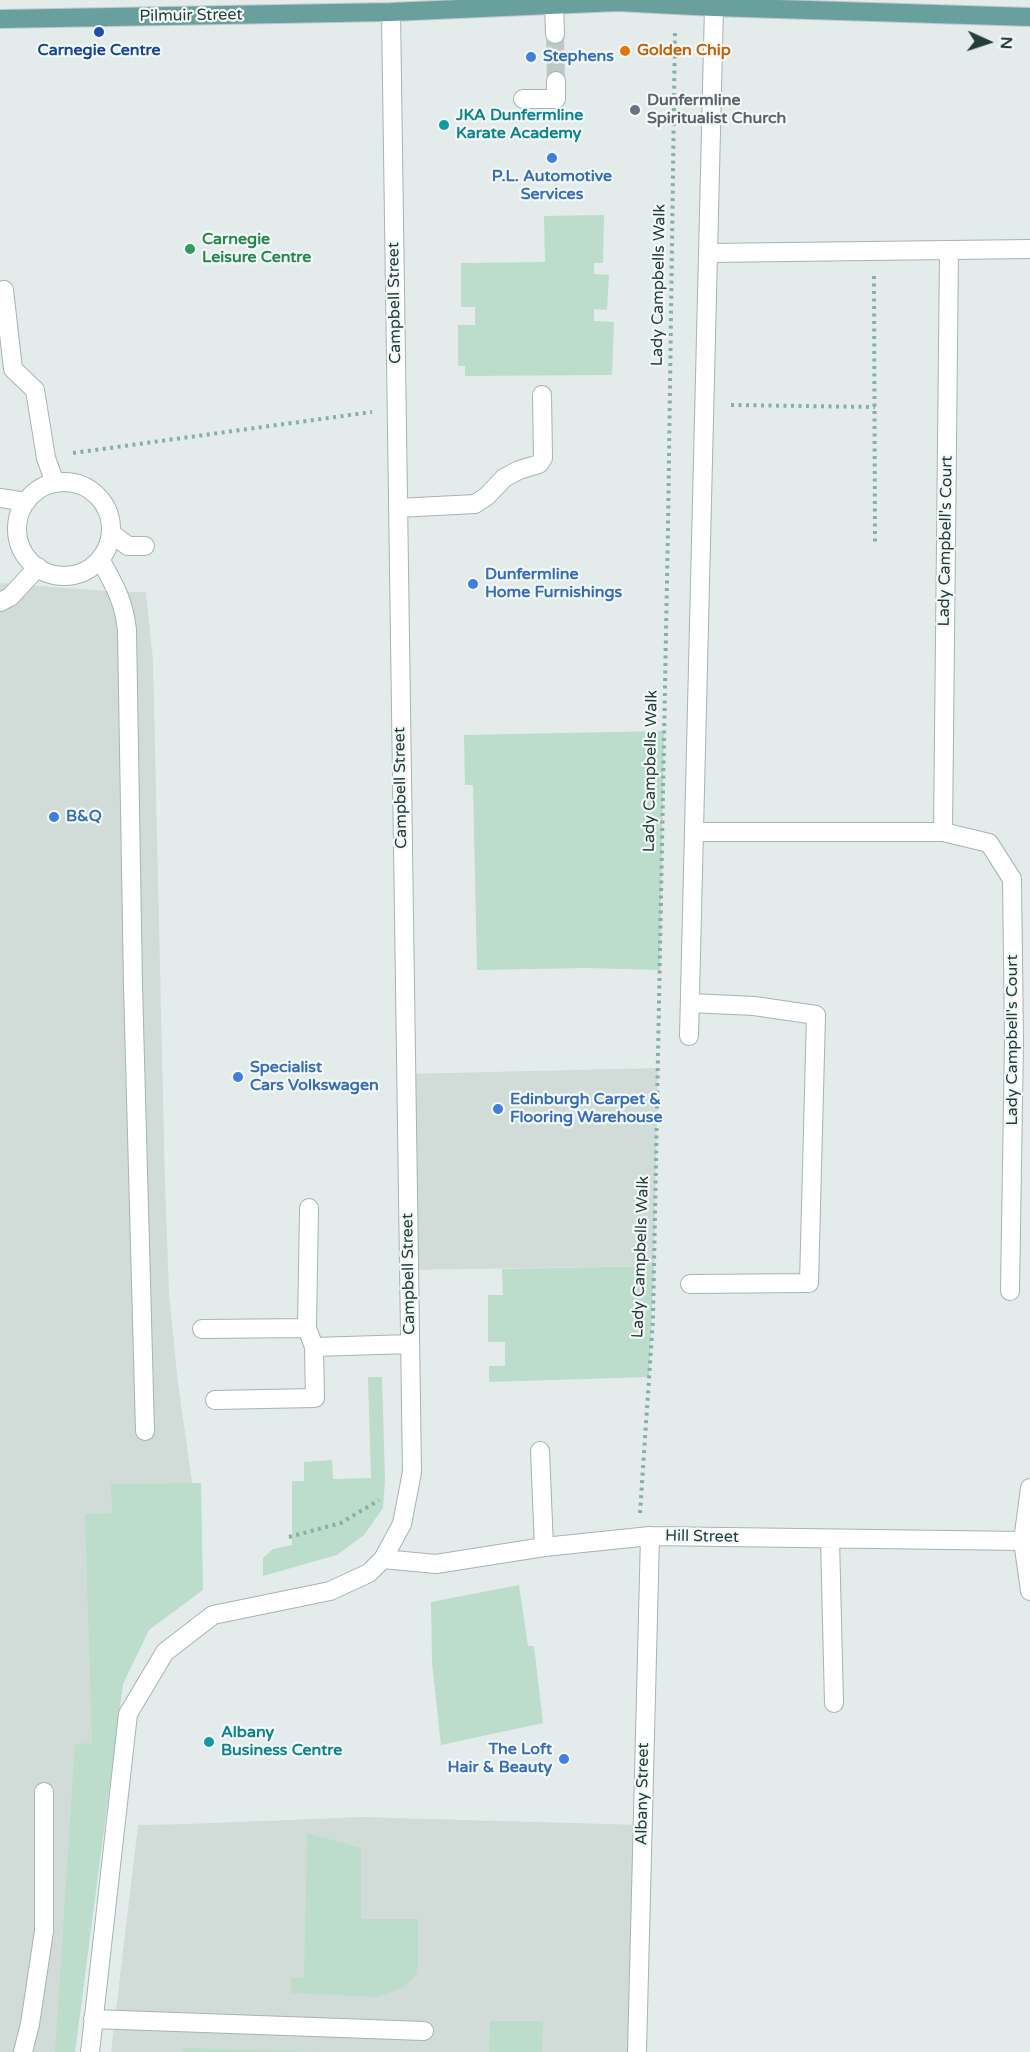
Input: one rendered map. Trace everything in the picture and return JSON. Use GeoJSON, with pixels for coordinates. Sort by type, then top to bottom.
{"type":"FeatureCollection","features":[{"type":"Feature","properties":{"kind":"main road","name":"Pilmuir Street"},"geometry":{"type":"LineString","coordinates":[[0,19],[392,12],[617,1],[714,7],[860,6],[1030,17]]}},
{"type":"Feature","properties":{"kind":"street"},"geometry":{"type":"LineString","coordinates":[[554,5],[555,34]]}},
{"type":"Feature","properties":{"kind":"street"},"geometry":{"type":"LineString","coordinates":[[689,1036],[714,7]]}},
{"type":"Feature","properties":{"kind":"street","name":"Campbell Street"},"geometry":{"type":"LineString","coordinates":[[383,1559],[402,1524],[412,1472],[392,12]]}},
{"type":"Feature","properties":{"kind":"street"},"geometry":{"type":"LineString","coordinates":[[523,99],[556,99],[556,81]]}},
{"type":"Feature","properties":{"kind":"street"},"geometry":{"type":"LineString","coordinates":[[708,253],[1030,249]]}},
{"type":"Feature","properties":{"kind":"street","name":"Lady Campbell's Court"},"geometry":{"type":"LineString","coordinates":[[943,832],[949,250]]}},
{"type":"Feature","properties":{"kind":"street"},"geometry":{"type":"LineString","coordinates":[[4,290],[14,369],[35,390],[46,458],[55,483]]}},
{"type":"Feature","properties":{"kind":"street"},"geometry":{"type":"LineString","coordinates":[[398,508],[475,504],[487,496],[504,478],[519,470],[539,464],[543,458],[542,394]]}},
{"type":"Feature","properties":{"kind":"street"},"geometry":{"type":"LineString","coordinates":[[69,482],[84,486],[105,504],[110,518],[111,532],[108,547],[90,568],[77,574],[63,576],[38,567],[25,554],[18,537],[19,519],[26,502],[38,490],[55,483],[69,482]]}},
{"type":"Feature","properties":{"kind":"street"},"geometry":{"type":"LineString","coordinates":[[0,498],[26,502]]}},
{"type":"Feature","properties":{"kind":"street"},"geometry":{"type":"LineString","coordinates":[[111,532],[128,546],[145,546]]}},
{"type":"Feature","properties":{"kind":"street"},"geometry":{"type":"LineString","coordinates":[[100,559],[119,592],[127,630],[133,986],[145,1431]]}},
{"type":"Feature","properties":{"kind":"street"},"geometry":{"type":"LineString","coordinates":[[0,602],[10,597],[38,567]]}},
{"type":"Feature","properties":{"kind":"street","name":"Lady Campbell's Court"},"geometry":{"type":"LineString","coordinates":[[694,832],[943,832],[989,843],[1012,879],[1014,1040],[1010,1291]]}},
{"type":"Feature","properties":{"kind":"street"},"geometry":{"type":"LineString","coordinates":[[690,1003],[754,1006],[816,1015],[809,1283],[690,1284]]}},
{"type":"Feature","properties":{"kind":"street"},"geometry":{"type":"LineString","coordinates":[[215,1400],[315,1398],[314,1347],[307,1328],[309,1208]]}},
{"type":"Feature","properties":{"kind":"street"},"geometry":{"type":"LineString","coordinates":[[202,1329],[307,1328]]}},
{"type":"Feature","properties":{"kind":"street"},"geometry":{"type":"LineString","coordinates":[[314,1347],[410,1344]]}},
{"type":"Feature","properties":{"kind":"street"},"geometry":{"type":"LineString","coordinates":[[540,1451],[544,1547]]}},
{"type":"Feature","properties":{"kind":"street"},"geometry":{"type":"LineString","coordinates":[[1030,1488],[1023,1541],[1030,1591]]}},
{"type":"Feature","properties":{"kind":"street","name":"Hill Street"},"geometry":{"type":"LineString","coordinates":[[383,1559],[436,1564],[544,1547],[644,1537],[1023,1541]]}},
{"type":"Feature","properties":{"kind":"street","name":"Albany Street"},"geometry":{"type":"LineString","coordinates":[[636,2052],[644,1537]]}},
{"type":"Feature","properties":{"kind":"street"},"geometry":{"type":"LineString","coordinates":[[830,1539],[834,1703]]}},
{"type":"Feature","properties":{"kind":"street"},"geometry":{"type":"LineString","coordinates":[[90,2052],[128,1714],[165,1652],[213,1615],[330,1590],[369,1572],[383,1559]]}},
{"type":"Feature","properties":{"kind":"street"},"geometry":{"type":"LineString","coordinates":[[23,2052],[30,2024],[44,1931],[44,1792]]}},
{"type":"Feature","properties":{"kind":"street"},"geometry":{"type":"LineString","coordinates":[[93,2019],[424,2031]]}},
{"type":"Feature","properties":{"kind":"path","name":"Lady Campbells Walk"},"geometry":{"type":"LineString","coordinates":[[644,1537],[653,1319],[675,5]]}},
{"type":"Feature","properties":{"kind":"path"},"geometry":{"type":"LineString","coordinates":[[874,251],[875,542]]}},
{"type":"Feature","properties":{"kind":"path"},"geometry":{"type":"LineString","coordinates":[[704,404],[874,406]]}},
{"type":"Feature","properties":{"kind":"path"},"geometry":{"type":"LineString","coordinates":[[69,453],[396,409]]}},
{"type":"Feature","properties":{"kind":"path"},"geometry":{"type":"LineString","coordinates":[[289,1537],[341,1523],[374,1505],[412,1472]]}},
{"type":"Feature","properties":{"kind":"shaded area"},"geometry":{"type":"Polygon","coordinates":[[[0,583],[146,592],[153,660],[169,1294],[178,1383],[192,1482],[168,1511],[124,1673],[75,2052],[0,2052],[0,583]]]}},
{"type":"Feature","properties":{"kind":"shaded area"},"geometry":{"type":"Polygon","coordinates":[[[658,1068],[654,1266],[409,1270],[406,1074],[658,1068]]]}},
{"type":"Feature","properties":{"kind":"shaded area"},"geometry":{"type":"Polygon","coordinates":[[[361,1817],[642,1825],[637,2052],[111,2052],[138,1825],[361,1817]]]}},
{"type":"Feature","properties":{"kind":"green space"},"geometry":{"type":"Polygon","coordinates":[[[604,215],[603,263],[594,263],[594,274],[609,275],[607,310],[594,309],[594,321],[614,322],[612,375],[465,376],[465,366],[458,366],[458,325],[475,325],[475,307],[461,307],[461,263],[545,262],[544,216],[604,215]]]}},
{"type":"Feature","properties":{"kind":"green space"},"geometry":{"type":"Polygon","coordinates":[[[664,731],[660,970],[586,968],[477,970],[473,785],[465,785],[464,735],[664,731]]]}},
{"type":"Feature","properties":{"kind":"green space"},"geometry":{"type":"Polygon","coordinates":[[[654,1266],[649,1377],[489,1382],[489,1366],[505,1366],[505,1342],[488,1342],[488,1295],[503,1295],[502,1269],[654,1266]]]}},
{"type":"Feature","properties":{"kind":"green space"},"geometry":{"type":"Polygon","coordinates":[[[368,1377],[382,1377],[385,1480],[383,1508],[364,1535],[337,1555],[263,1576],[263,1558],[273,1549],[292,1545],[292,1481],[304,1481],[304,1462],[332,1460],[333,1479],[371,1478],[368,1377]]]}},
{"type":"Feature","properties":{"kind":"green space"},"geometry":{"type":"Polygon","coordinates":[[[201,1483],[203,1590],[149,1630],[123,1684],[75,2052],[55,2052],[75,1744],[92,1743],[85,1514],[112,1513],[111,1484],[201,1483]]]}},
{"type":"Feature","properties":{"kind":"green space"},"geometry":{"type":"Polygon","coordinates":[[[519,1585],[528,1646],[534,1646],[543,1723],[441,1745],[432,1663],[431,1602],[519,1585]]]}},
{"type":"Feature","properties":{"kind":"green space"},"geometry":{"type":"Polygon","coordinates":[[[307,1833],[361,1848],[361,1919],[418,1919],[418,1974],[402,1988],[376,1997],[291,1993],[291,1978],[304,1978],[307,1833]]]}},
{"type":"Feature","properties":{"kind":"green space"},"geometry":{"type":"Polygon","coordinates":[[[490,2021],[543,2021],[542,2052],[489,2052],[490,2021]]]}},
{"type":"Feature","properties":{"kind":"green space"},"geometry":{"type":"Polygon","coordinates":[[[184,2048],[318,2052],[183,2052],[184,2048]]]}},
{"type":"Feature","properties":{"kind":"tunnel"},"geometry":{"type":"LineString","coordinates":[[555,34],[556,81]]}},
{"type":"Feature","properties":{"kind":"place","name":"Carnegie Centre"},"geometry":{"type":"Point","coordinates":[99,32]}},
{"type":"Feature","properties":{"kind":"place","name":"Golden Chip"},"geometry":{"type":"Point","coordinates":[625,51]}},
{"type":"Feature","properties":{"kind":"place","name":"Stephens"},"geometry":{"type":"Point","coordinates":[531,57]}},
{"type":"Feature","properties":{"kind":"place","name":"Dunfermline Spiritualist Church"},"geometry":{"type":"Point","coordinates":[635,110]}},
{"type":"Feature","properties":{"kind":"place","name":"JKA Dunfermline Karate Academy"},"geometry":{"type":"Point","coordinates":[444,125]}},
{"type":"Feature","properties":{"kind":"place","name":"P.L. Automotive Services"},"geometry":{"type":"Point","coordinates":[552,158]}},
{"type":"Feature","properties":{"kind":"place","name":"Carnegie Leisure Centre"},"geometry":{"type":"Point","coordinates":[190,249]}},
{"type":"Feature","properties":{"kind":"place","name":"Dunfermline Home Furnishings"},"geometry":{"type":"Point","coordinates":[473,584]}},
{"type":"Feature","properties":{"kind":"place","name":"B&Q"},"geometry":{"type":"Point","coordinates":[54,817]}},
{"type":"Feature","properties":{"kind":"place","name":"Specialist Cars Volkswagen"},"geometry":{"type":"Point","coordinates":[238,1077]}},
{"type":"Feature","properties":{"kind":"place","name":"Edinburgh Carpet & Flooring Warehouse"},"geometry":{"type":"Point","coordinates":[498,1109]}},
{"type":"Feature","properties":{"kind":"place","name":"Albany Business Centre"},"geometry":{"type":"Point","coordinates":[209,1742]}},
{"type":"Feature","properties":{"kind":"place","name":"The Loft Hair & Beauty"},"geometry":{"type":"Point","coordinates":[564,1759]}}]}
